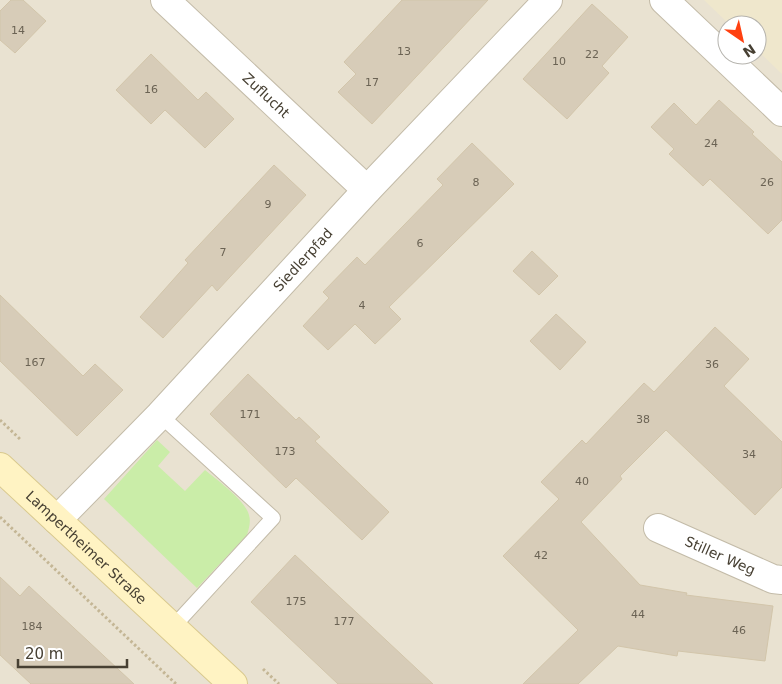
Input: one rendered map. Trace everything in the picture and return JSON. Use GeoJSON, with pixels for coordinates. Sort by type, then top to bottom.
{"type":"FeatureCollection","features":[{"type":"Feature","properties":{"kind":"street","name":"Zuflucht"},"geometry":{"type":"LineString","coordinates":[[165,0],[367,190]]}},
{"type":"Feature","properties":{"kind":"street","name":"Siedlerpfad"},"geometry":{"type":"LineString","coordinates":[[57,520],[160,415],[367,190],[548,0]]}},
{"type":"Feature","properties":{"kind":"street"},"geometry":{"type":"LineString","coordinates":[[664,0],[782,112]]}},
{"type":"Feature","properties":{"kind":"street","name":"Lampertheimer Straße"},"geometry":{"type":"LineString","coordinates":[[0,467],[233,684]]}},
{"type":"Feature","properties":{"kind":"street","name":"Stiller Weg"},"geometry":{"type":"LineString","coordinates":[[658,528],[773,579],[782,580]]}},
{"type":"Feature","properties":{"kind":"lane"},"geometry":{"type":"LineString","coordinates":[[160,415],[273,518],[173,627]]}},
{"type":"Feature","properties":{"kind":"path"},"geometry":{"type":"LineString","coordinates":[[0,516],[176,684]]}},
{"type":"Feature","properties":{"kind":"shaded area"},"geometry":{"type":"Polygon","coordinates":[[[0,0],[782,0],[782,684],[0,684],[0,0]]]}},
{"type":"Feature","properties":{"kind":"shaded area"},"geometry":{"type":"Polygon","coordinates":[[[704,0],[782,0],[782,74],[767,60],[767,15],[720,15],[704,0]]]}},
{"type":"Feature","properties":{"kind":"green space"},"geometry":{"type":"Polygon","coordinates":[[[157,440],[170,452],[158,466],[185,491],[205,470],[242,503],[249,515],[250,523],[247,535],[197,588],[104,499],[157,440]]]}},
{"type":"Feature","properties":{"kind":"building"},"geometry":{"type":"Polygon","coordinates":[[[11,0],[23,0],[46,21],[15,53],[0,40],[0,11],[11,0]]]}},
{"type":"Feature","properties":{"kind":"building"},"geometry":{"type":"Polygon","coordinates":[[[402,0],[488,0],[372,124],[338,92],[356,74],[344,62],[402,0]]]}},
{"type":"Feature","properties":{"kind":"building"},"geometry":{"type":"Polygon","coordinates":[[[592,4],[628,37],[602,66],[609,73],[567,119],[523,79],[592,4]]]}},
{"type":"Feature","properties":{"kind":"building"},"geometry":{"type":"Polygon","coordinates":[[[151,54],[198,100],[206,92],[234,119],[205,148],[165,110],[151,124],[116,90],[151,54]]]}},
{"type":"Feature","properties":{"kind":"building"},"geometry":{"type":"Polygon","coordinates":[[[719,100],[754,132],[752,134],[782,162],[782,220],[768,234],[710,179],[703,186],[669,154],[674,149],[651,127],[674,103],[696,125],[719,100]]]}},
{"type":"Feature","properties":{"kind":"building"},"geometry":{"type":"Polygon","coordinates":[[[472,143],[514,184],[389,307],[401,319],[375,344],[355,324],[328,350],[303,326],[329,298],[323,292],[357,257],[365,265],[443,185],[437,179],[472,143]]]}},
{"type":"Feature","properties":{"kind":"building"},"geometry":{"type":"Polygon","coordinates":[[[274,165],[306,195],[217,291],[212,285],[163,338],[140,317],[188,263],[185,260],[274,165]]]}},
{"type":"Feature","properties":{"kind":"building"},"geometry":{"type":"Polygon","coordinates":[[[532,251],[558,276],[539,295],[513,271],[532,251]]]}},
{"type":"Feature","properties":{"kind":"building"},"geometry":{"type":"Polygon","coordinates":[[[0,295],[83,376],[95,364],[123,390],[77,436],[0,361],[0,295]]]}},
{"type":"Feature","properties":{"kind":"building"},"geometry":{"type":"Polygon","coordinates":[[[556,314],[586,342],[560,370],[530,341],[556,314]]]}},
{"type":"Feature","properties":{"kind":"building"},"geometry":{"type":"Polygon","coordinates":[[[715,327],[749,359],[724,386],[782,442],[782,487],[755,515],[666,430],[620,476],[622,479],[581,522],[640,585],[687,593],[686,595],[773,606],[765,661],[678,651],[677,656],[618,646],[578,684],[523,684],[578,630],[503,556],[559,499],[541,482],[582,440],[586,444],[644,383],[654,392],[715,327]]]}},
{"type":"Feature","properties":{"kind":"building"},"geometry":{"type":"Polygon","coordinates":[[[248,374],[296,420],[299,417],[320,437],[315,441],[389,512],[362,540],[296,478],[286,488],[210,414],[248,374]]]}},
{"type":"Feature","properties":{"kind":"building"},"geometry":{"type":"Polygon","coordinates":[[[295,555],[433,684],[338,684],[251,602],[295,555]]]}},
{"type":"Feature","properties":{"kind":"building"},"geometry":{"type":"Polygon","coordinates":[[[0,577],[20,596],[29,586],[134,684],[31,684],[0,655],[0,577]]]}}]}
